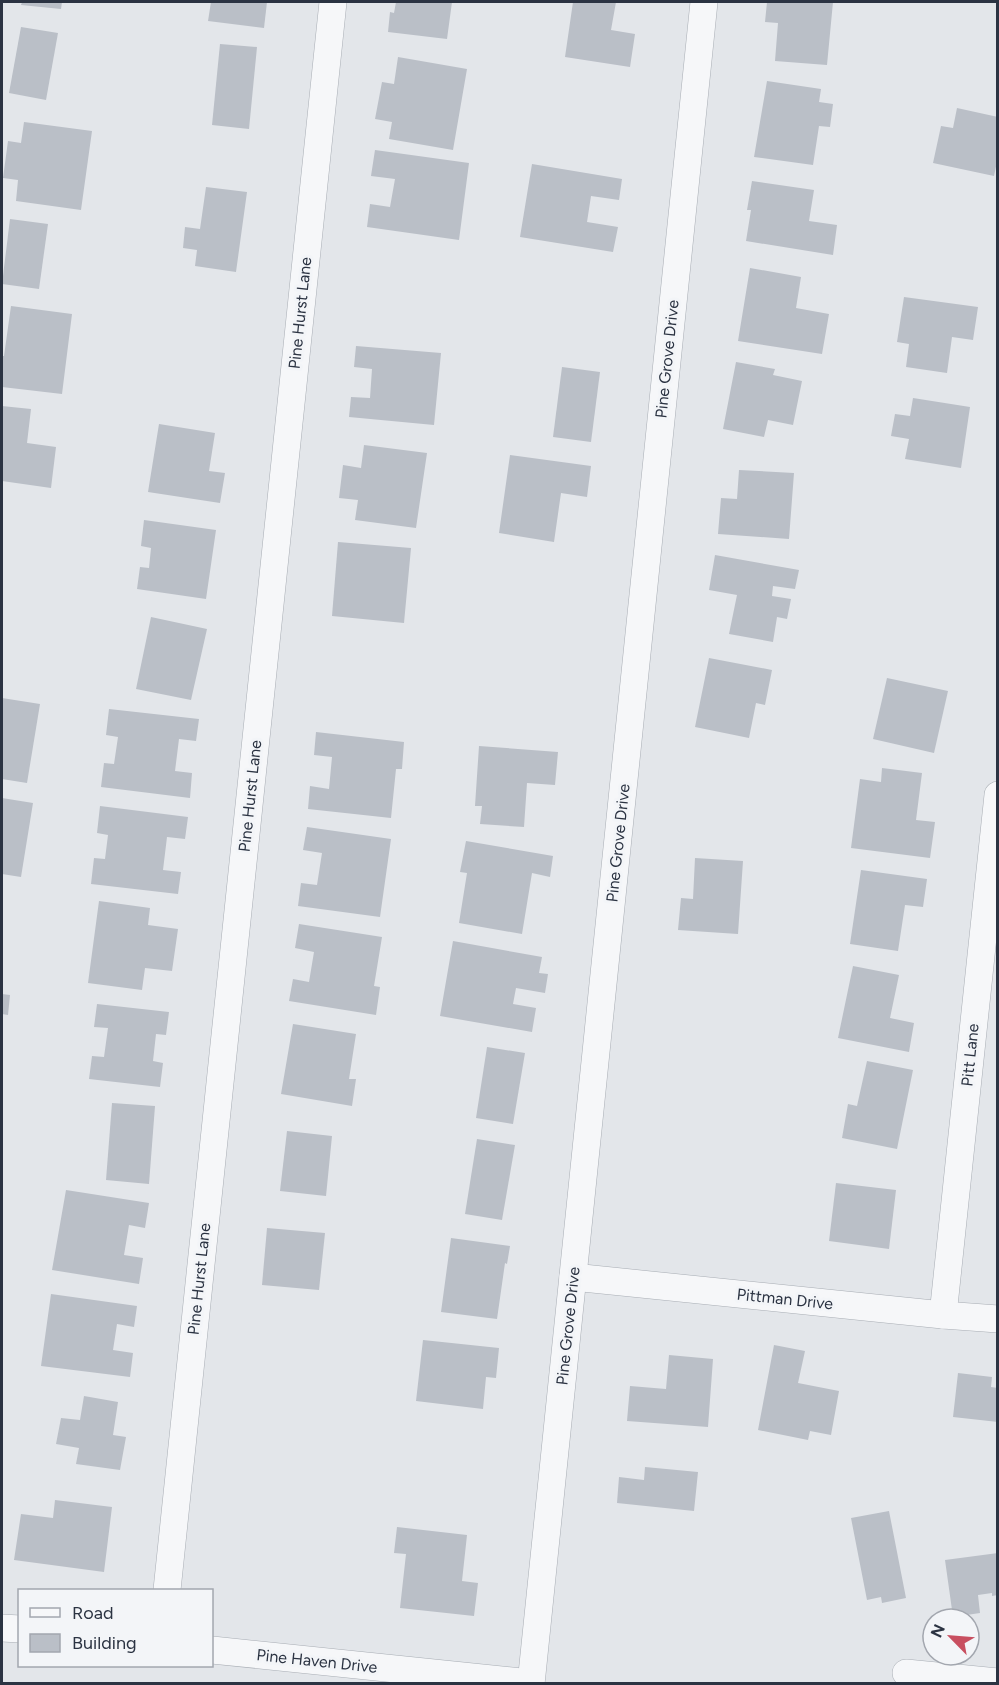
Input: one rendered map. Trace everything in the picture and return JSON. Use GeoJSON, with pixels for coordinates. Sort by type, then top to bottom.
{"type":"FeatureCollection","features":[{"type":"Feature","properties":{"kind":"street","name":"Pine Hurst Lane"},"geometry":{"type":"LineString","coordinates":[[167,1589],[333,2]]}},
{"type":"Feature","properties":{"kind":"street","name":"Pine Grove Drive"},"geometry":{"type":"LineString","coordinates":[[531,1683],[704,2]]}},
{"type":"Feature","properties":{"kind":"street","name":"Pitt Lane"},"geometry":{"type":"LineString","coordinates":[[943,1315],[998,795]]}},
{"type":"Feature","properties":{"kind":"street","name":"Pittman Drive"},"geometry":{"type":"LineString","coordinates":[[573,1277],[998,1319]]}},
{"type":"Feature","properties":{"kind":"street"},"geometry":{"type":"LineString","coordinates":[[2,1628],[18,1629]]}},
{"type":"Feature","properties":{"kind":"street","name":"Pine Haven Drive"},"geometry":{"type":"LineString","coordinates":[[213,1650],[531,1683]]}},
{"type":"Feature","properties":{"kind":"street"},"geometry":{"type":"LineString","coordinates":[[906,1673],[998,1682]]}},
{"type":"Feature","properties":{"kind":"building"},"geometry":{"type":"Polygon","coordinates":[[[22,2],[62,2],[61,9],[21,5],[22,2]]]}},
{"type":"Feature","properties":{"kind":"building"},"geometry":{"type":"Polygon","coordinates":[[[211,2],[267,2],[264,28],[208,21],[211,2]]]}},
{"type":"Feature","properties":{"kind":"building"},"geometry":{"type":"Polygon","coordinates":[[[396,2],[452,2],[447,39],[388,32],[390,12],[394,13],[396,2]]]}},
{"type":"Feature","properties":{"kind":"building"},"geometry":{"type":"Polygon","coordinates":[[[573,2],[616,2],[611,30],[635,34],[630,67],[565,57],[573,2]]]}},
{"type":"Feature","properties":{"kind":"building"},"geometry":{"type":"Polygon","coordinates":[[[767,2],[833,2],[827,65],[775,61],[778,23],[765,22],[767,2]]]}},
{"type":"Feature","properties":{"kind":"building"},"geometry":{"type":"Polygon","coordinates":[[[21,27],[58,33],[46,100],[9,93],[21,27]]]}},
{"type":"Feature","properties":{"kind":"building"},"geometry":{"type":"Polygon","coordinates":[[[220,44],[257,47],[249,129],[212,125],[220,44]]]}},
{"type":"Feature","properties":{"kind":"building"},"geometry":{"type":"Polygon","coordinates":[[[398,57],[467,69],[453,150],[389,139],[392,122],[375,119],[382,82],[394,84],[398,57]]]}},
{"type":"Feature","properties":{"kind":"building"},"geometry":{"type":"Polygon","coordinates":[[[767,81],[821,89],[819,102],[833,104],[830,127],[819,126],[813,165],[754,157],[767,81]]]}},
{"type":"Feature","properties":{"kind":"building"},"geometry":{"type":"Polygon","coordinates":[[[957,108],[998,117],[998,157],[994,176],[933,163],[941,126],[953,128],[957,108]]]}},
{"type":"Feature","properties":{"kind":"building"},"geometry":{"type":"Polygon","coordinates":[[[24,122],[92,131],[81,210],[16,201],[18,180],[3,178],[8,141],[21,143],[24,122]]]}},
{"type":"Feature","properties":{"kind":"building"},"geometry":{"type":"Polygon","coordinates":[[[375,150],[469,163],[459,240],[367,227],[370,204],[390,207],[395,179],[371,176],[375,150]]]}},
{"type":"Feature","properties":{"kind":"building"},"geometry":{"type":"Polygon","coordinates":[[[532,164],[622,179],[619,200],[591,196],[587,222],[618,227],[613,252],[520,237],[532,164]]]}},
{"type":"Feature","properties":{"kind":"building"},"geometry":{"type":"Polygon","coordinates":[[[752,181],[814,190],[809,221],[837,225],[833,255],[746,241],[751,210],[747,210],[752,181]]]}},
{"type":"Feature","properties":{"kind":"building"},"geometry":{"type":"Polygon","coordinates":[[[206,187],[247,192],[236,272],[195,266],[197,250],[183,248],[185,227],[200,229],[206,187]]]}},
{"type":"Feature","properties":{"kind":"building"},"geometry":{"type":"Polygon","coordinates":[[[10,219],[48,224],[39,289],[2,284],[10,219]]]}},
{"type":"Feature","properties":{"kind":"building"},"geometry":{"type":"Polygon","coordinates":[[[750,268],[801,277],[796,308],[829,314],[822,354],[738,341],[750,268]]]}},
{"type":"Feature","properties":{"kind":"building"},"geometry":{"type":"Polygon","coordinates":[[[904,297],[978,307],[973,340],[952,337],[947,373],[906,367],[909,344],[897,342],[904,297]]]}},
{"type":"Feature","properties":{"kind":"building"},"geometry":{"type":"Polygon","coordinates":[[[11,306],[72,314],[62,394],[2,387],[2,356],[4,356],[11,306]]]}},
{"type":"Feature","properties":{"kind":"building"},"geometry":{"type":"Polygon","coordinates":[[[356,346],[441,353],[434,425],[349,417],[351,397],[370,398],[372,369],[354,367],[356,346]]]}},
{"type":"Feature","properties":{"kind":"building"},"geometry":{"type":"Polygon","coordinates":[[[736,362],[775,369],[773,375],[802,381],[793,425],[768,420],[764,437],[723,429],[736,362]]]}},
{"type":"Feature","properties":{"kind":"building"},"geometry":{"type":"Polygon","coordinates":[[[562,367],[600,372],[591,442],[553,437],[562,367]]]}},
{"type":"Feature","properties":{"kind":"building"},"geometry":{"type":"Polygon","coordinates":[[[913,398],[970,407],[961,468],[905,459],[909,439],[891,436],[895,414],[910,416],[913,398]]]}},
{"type":"Feature","properties":{"kind":"building"},"geometry":{"type":"Polygon","coordinates":[[[2,406],[31,409],[27,443],[56,447],[51,488],[2,481],[2,406]]]}},
{"type":"Feature","properties":{"kind":"building"},"geometry":{"type":"Polygon","coordinates":[[[159,424],[215,433],[209,471],[225,473],[220,503],[148,492],[159,424]]]}},
{"type":"Feature","properties":{"kind":"building"},"geometry":{"type":"Polygon","coordinates":[[[364,445],[427,453],[416,528],[355,520],[358,500],[339,498],[343,465],[361,468],[364,445]]]}},
{"type":"Feature","properties":{"kind":"building"},"geometry":{"type":"Polygon","coordinates":[[[510,455],[591,466],[587,497],[561,493],[554,542],[499,533],[510,455]]]}},
{"type":"Feature","properties":{"kind":"building"},"geometry":{"type":"Polygon","coordinates":[[[739,470],[794,473],[789,539],[718,534],[721,498],[737,499],[739,470]]]}},
{"type":"Feature","properties":{"kind":"building"},"geometry":{"type":"Polygon","coordinates":[[[144,520],[216,530],[206,599],[137,589],[140,567],[149,568],[151,548],[141,546],[144,520]]]}},
{"type":"Feature","properties":{"kind":"building"},"geometry":{"type":"Polygon","coordinates":[[[338,542],[411,548],[404,623],[332,616],[338,542]]]}},
{"type":"Feature","properties":{"kind":"building"},"geometry":{"type":"Polygon","coordinates":[[[715,555],[799,570],[795,589],[773,586],[772,596],[791,599],[787,619],[777,617],[773,642],[729,634],[737,595],[709,590],[715,555]]]}},
{"type":"Feature","properties":{"kind":"building"},"geometry":{"type":"Polygon","coordinates":[[[151,617],[207,629],[191,700],[136,689],[151,617]]]}},
{"type":"Feature","properties":{"kind":"building"},"geometry":{"type":"Polygon","coordinates":[[[709,658],[772,670],[765,705],[756,703],[749,738],[695,727],[709,658]]]}},
{"type":"Feature","properties":{"kind":"building"},"geometry":{"type":"Polygon","coordinates":[[[887,678],[948,691],[934,753],[873,739],[887,678]]]}},
{"type":"Feature","properties":{"kind":"building"},"geometry":{"type":"Polygon","coordinates":[[[2,698],[40,704],[27,783],[2,779],[2,698]]]}},
{"type":"Feature","properties":{"kind":"building"},"geometry":{"type":"Polygon","coordinates":[[[109,709],[199,719],[196,741],[179,739],[175,771],[192,773],[190,798],[101,787],[104,763],[114,764],[118,737],[106,735],[109,709]]]}},
{"type":"Feature","properties":{"kind":"building"},"geometry":{"type":"Polygon","coordinates":[[[316,732],[404,742],[402,769],[396,769],[391,818],[308,809],[310,786],[329,789],[332,757],[314,755],[316,732]]]}},
{"type":"Feature","properties":{"kind":"building"},"geometry":{"type":"Polygon","coordinates":[[[479,746],[558,752],[555,785],[527,783],[524,827],[480,824],[482,806],[475,806],[479,746]]]}},
{"type":"Feature","properties":{"kind":"building"},"geometry":{"type":"Polygon","coordinates":[[[882,768],[922,773],[916,820],[935,822],[930,858],[851,848],[860,779],[881,782],[882,768]]]}},
{"type":"Feature","properties":{"kind":"building"},"geometry":{"type":"Polygon","coordinates":[[[2,798],[33,803],[21,877],[2,874],[2,798]]]}},
{"type":"Feature","properties":{"kind":"building"},"geometry":{"type":"Polygon","coordinates":[[[100,806],[188,817],[185,839],[167,837],[163,870],[181,872],[178,894],[91,884],[94,858],[105,859],[108,835],[97,833],[100,806]]]}},
{"type":"Feature","properties":{"kind":"building"},"geometry":{"type":"Polygon","coordinates":[[[307,827],[391,839],[380,917],[298,906],[301,883],[317,885],[322,853],[303,850],[307,827]]]}},
{"type":"Feature","properties":{"kind":"building"},"geometry":{"type":"Polygon","coordinates":[[[466,841],[553,856],[550,877],[532,873],[522,934],[459,923],[467,873],[460,872],[466,841]]]}},
{"type":"Feature","properties":{"kind":"building"},"geometry":{"type":"Polygon","coordinates":[[[695,858],[743,861],[738,934],[678,930],[681,898],[693,899],[695,858]]]}},
{"type":"Feature","properties":{"kind":"building"},"geometry":{"type":"Polygon","coordinates":[[[861,870],[927,879],[923,907],[905,905],[898,951],[850,944],[861,870]]]}},
{"type":"Feature","properties":{"kind":"building"},"geometry":{"type":"Polygon","coordinates":[[[99,901],[150,908],[148,925],[178,929],[172,971],[145,968],[142,990],[88,983],[99,901]]]}},
{"type":"Feature","properties":{"kind":"building"},"geometry":{"type":"Polygon","coordinates":[[[299,924],[382,937],[374,986],[380,987],[376,1015],[289,1001],[293,979],[309,982],[314,952],[295,948],[299,924]]]}},
{"type":"Feature","properties":{"kind":"building"},"geometry":{"type":"Polygon","coordinates":[[[453,941],[542,957],[539,973],[548,974],[545,993],[516,988],[513,1004],[536,1008],[532,1032],[440,1016],[453,941]]]}},
{"type":"Feature","properties":{"kind":"building"},"geometry":{"type":"Polygon","coordinates":[[[853,966],[899,975],[890,1018],[914,1023],[909,1052],[838,1038],[853,966]]]}},
{"type":"Feature","properties":{"kind":"building"},"geometry":{"type":"Polygon","coordinates":[[[2,994],[10,995],[8,1015],[2,1014],[2,994]]]}},
{"type":"Feature","properties":{"kind":"building"},"geometry":{"type":"Polygon","coordinates":[[[97,1004],[169,1012],[166,1035],[156,1034],[153,1061],[163,1063],[160,1087],[89,1079],[92,1056],[104,1057],[108,1028],[94,1027],[97,1004]]]}},
{"type":"Feature","properties":{"kind":"building"},"geometry":{"type":"Polygon","coordinates":[[[293,1024],[356,1034],[349,1079],[356,1079],[352,1106],[281,1094],[293,1024]]]}},
{"type":"Feature","properties":{"kind":"building"},"geometry":{"type":"Polygon","coordinates":[[[487,1047],[525,1053],[513,1124],[476,1118],[487,1047]]]}},
{"type":"Feature","properties":{"kind":"building"},"geometry":{"type":"Polygon","coordinates":[[[867,1061],[913,1070],[897,1149],[842,1138],[848,1104],[857,1106],[867,1061]]]}},
{"type":"Feature","properties":{"kind":"building"},"geometry":{"type":"Polygon","coordinates":[[[112,1103],[155,1106],[149,1184],[106,1180],[112,1103]]]}},
{"type":"Feature","properties":{"kind":"building"},"geometry":{"type":"Polygon","coordinates":[[[287,1131],[332,1136],[326,1196],[280,1191],[287,1131]]]}},
{"type":"Feature","properties":{"kind":"building"},"geometry":{"type":"Polygon","coordinates":[[[477,1139],[515,1145],[502,1220],[465,1214],[477,1139]]]}},
{"type":"Feature","properties":{"kind":"building"},"geometry":{"type":"Polygon","coordinates":[[[836,1183],[896,1190],[889,1249],[829,1241],[836,1183]]]}},
{"type":"Feature","properties":{"kind":"building"},"geometry":{"type":"Polygon","coordinates":[[[66,1190],[149,1203],[145,1228],[129,1225],[124,1255],[143,1258],[139,1284],[52,1270],[66,1190]]]}},
{"type":"Feature","properties":{"kind":"building"},"geometry":{"type":"Polygon","coordinates":[[[267,1228],[325,1233],[319,1290],[262,1285],[267,1228]]]}},
{"type":"Feature","properties":{"kind":"building"},"geometry":{"type":"Polygon","coordinates":[[[451,1238],[510,1246],[507,1264],[505,1263],[497,1319],[441,1312],[451,1238]]]}},
{"type":"Feature","properties":{"kind":"building"},"geometry":{"type":"Polygon","coordinates":[[[51,1294],[137,1306],[134,1327],[117,1324],[113,1350],[133,1353],[130,1377],[41,1366],[51,1294]]]}},
{"type":"Feature","properties":{"kind":"building"},"geometry":{"type":"Polygon","coordinates":[[[423,1340],[499,1348],[496,1378],[486,1377],[483,1409],[416,1401],[423,1340]]]}},
{"type":"Feature","properties":{"kind":"building"},"geometry":{"type":"Polygon","coordinates":[[[774,1345],[805,1351],[798,1383],[839,1391],[831,1435],[810,1431],[808,1440],[758,1430],[774,1345]]]}},
{"type":"Feature","properties":{"kind":"building"},"geometry":{"type":"Polygon","coordinates":[[[669,1355],[713,1359],[708,1427],[627,1421],[630,1386],[666,1389],[669,1355]]]}},
{"type":"Feature","properties":{"kind":"building"},"geometry":{"type":"Polygon","coordinates":[[[958,1373],[992,1377],[991,1387],[998,1388],[998,1422],[953,1417],[958,1373]]]}},
{"type":"Feature","properties":{"kind":"building"},"geometry":{"type":"Polygon","coordinates":[[[84,1396],[118,1402],[113,1435],[126,1437],[120,1470],[76,1464],[79,1448],[56,1444],[61,1418],[80,1420],[84,1396]]]}},
{"type":"Feature","properties":{"kind":"building"},"geometry":{"type":"Polygon","coordinates":[[[645,1467],[698,1472],[694,1511],[617,1503],[619,1477],[644,1480],[645,1467]]]}},
{"type":"Feature","properties":{"kind":"building"},"geometry":{"type":"Polygon","coordinates":[[[55,1500],[112,1507],[104,1572],[14,1560],[21,1514],[53,1518],[55,1500]]]}},
{"type":"Feature","properties":{"kind":"building"},"geometry":{"type":"Polygon","coordinates":[[[889,1511],[906,1598],[882,1603],[881,1597],[867,1600],[851,1518],[889,1511]]]}},
{"type":"Feature","properties":{"kind":"building"},"geometry":{"type":"Polygon","coordinates":[[[397,1527],[467,1535],[462,1581],[478,1583],[474,1616],[400,1608],[406,1554],[394,1553],[397,1527]]]}},
{"type":"Feature","properties":{"kind":"building"},"geometry":{"type":"Polygon","coordinates":[[[998,1553],[998,1595],[992,1596],[992,1593],[978,1595],[979,1607],[952,1607],[945,1560],[998,1553]]]}}]}
